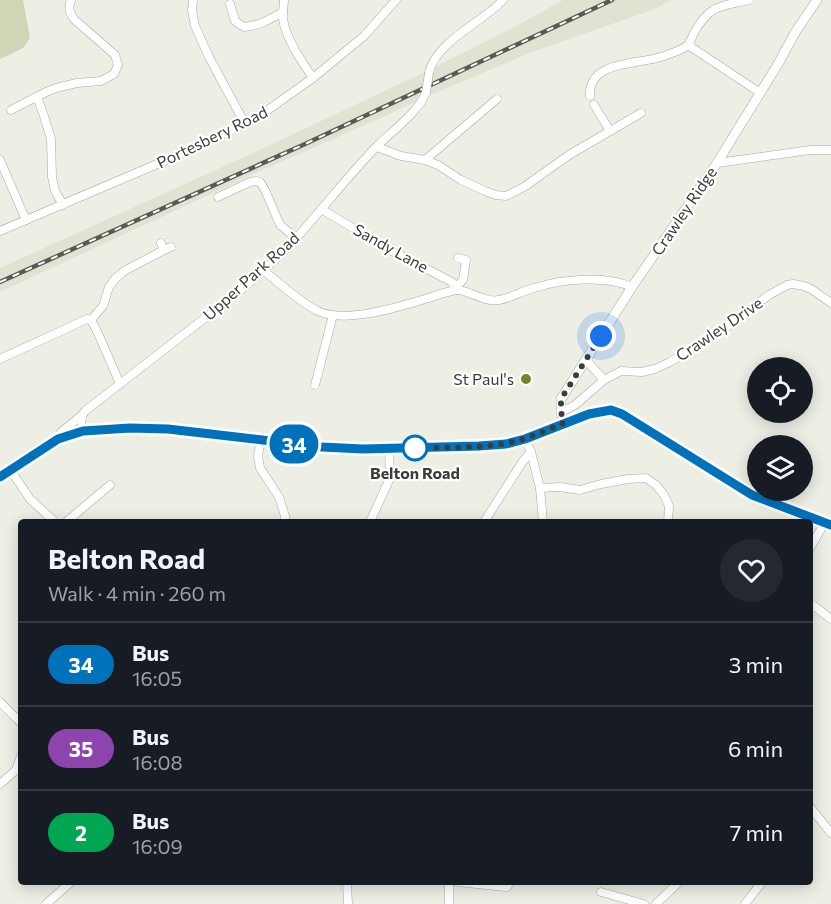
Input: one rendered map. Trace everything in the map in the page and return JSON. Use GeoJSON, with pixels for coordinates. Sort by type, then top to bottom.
{"type":"FeatureCollection","features":[{"type":"Feature","properties":{"kind":"street"},"geometry":{"type":"LineString","coordinates":[[11,110],[46,92],[77,83],[101,81],[114,74],[117,68],[115,55],[70,14],[71,0]]}},
{"type":"Feature","properties":{"kind":"street"},"geometry":{"type":"LineString","coordinates":[[193,0],[195,26],[245,124]]}},
{"type":"Feature","properties":{"kind":"street"},"geometry":{"type":"LineString","coordinates":[[284,0],[283,19],[286,31],[299,58],[313,78]]}},
{"type":"Feature","properties":{"kind":"street","name":"Portesbery Road"},"geometry":{"type":"LineString","coordinates":[[0,231],[245,124],[266,112],[313,78],[364,36],[396,0]]}},
{"type":"Feature","properties":{"kind":"street","name":"Upper Park Road"},"geometry":{"type":"LineString","coordinates":[[0,477],[58,439],[60,433],[241,290],[263,270],[296,238],[377,147],[421,103],[426,92],[431,64],[443,48],[503,0]]}},
{"type":"Feature","properties":{"kind":"street"},"geometry":{"type":"LineString","coordinates":[[590,96],[594,80],[602,72],[615,65],[653,60],[688,45],[697,28],[711,11],[749,0]]}},
{"type":"Feature","properties":{"kind":"street","name":"Crawley Ridge"},"geometry":{"type":"LineString","coordinates":[[561,412],[561,399],[632,287],[717,163],[817,0]]}},
{"type":"Feature","properties":{"kind":"street"},"geometry":{"type":"LineString","coordinates":[[230,4],[236,21],[244,27],[268,21],[283,12]]}},
{"type":"Feature","properties":{"kind":"street"},"geometry":{"type":"LineString","coordinates":[[688,45],[759,92]]}},
{"type":"Feature","properties":{"kind":"street"},"geometry":{"type":"LineString","coordinates":[[37,97],[51,140],[52,177],[55,191],[63,205]]}},
{"type":"Feature","properties":{"kind":"street"},"geometry":{"type":"LineString","coordinates":[[425,160],[497,99]]}},
{"type":"Feature","properties":{"kind":"street"},"geometry":{"type":"LineString","coordinates":[[594,105],[610,131]]}},
{"type":"Feature","properties":{"kind":"street"},"geometry":{"type":"LineString","coordinates":[[377,147],[401,156],[425,160],[485,191],[506,196],[524,187],[569,155],[641,113]]}},
{"type":"Feature","properties":{"kind":"street"},"geometry":{"type":"LineString","coordinates":[[717,163],[810,150],[831,150]]}},
{"type":"Feature","properties":{"kind":"street"},"geometry":{"type":"LineString","coordinates":[[0,160],[26,220]]}},
{"type":"Feature","properties":{"kind":"street"},"geometry":{"type":"LineString","coordinates":[[218,197],[250,182],[260,182],[280,225],[296,238]]}},
{"type":"Feature","properties":{"kind":"street","name":"Sandy Lane"},"geometry":{"type":"LineString","coordinates":[[321,209],[392,251],[452,282],[457,288],[489,300],[500,300],[544,285],[575,281],[609,280],[632,287]]}},
{"type":"Feature","properties":{"kind":"street"},"geometry":{"type":"LineString","coordinates":[[91,320],[103,306],[109,287],[115,279],[124,271],[165,247]]}},
{"type":"Feature","properties":{"kind":"street"},"geometry":{"type":"LineString","coordinates":[[263,270],[319,312],[349,316],[406,304],[457,288],[463,280],[466,260],[458,258]]}},
{"type":"Feature","properties":{"kind":"street","name":"Crawley Drive"},"geometry":{"type":"LineString","coordinates":[[561,412],[575,405],[604,380],[621,371],[642,372],[670,362],[728,326],[769,295],[787,285],[796,284],[811,289],[831,303]]}},
{"type":"Feature","properties":{"kind":"street"},"geometry":{"type":"LineString","coordinates":[[315,385],[333,315]]}},
{"type":"Feature","properties":{"kind":"street"},"geometry":{"type":"LineString","coordinates":[[0,358],[82,321],[91,320]]}},
{"type":"Feature","properties":{"kind":"street"},"geometry":{"type":"LineString","coordinates":[[91,320],[120,384]]}},
{"type":"Feature","properties":{"kind":"street"},"geometry":{"type":"LineString","coordinates":[[586,360],[604,380]]}},
{"type":"Feature","properties":{"kind":"street"},"geometry":{"type":"LineString","coordinates":[[58,439],[83,431],[160,428],[322,447],[389,449],[479,446],[506,444],[525,439],[589,414],[611,410],[622,414],[752,495],[828,524],[813,544]]}},
{"type":"Feature","properties":{"kind":"street"},"geometry":{"type":"LineString","coordinates":[[561,412],[564,423]]}},
{"type":"Feature","properties":{"kind":"street"},"geometry":{"type":"LineString","coordinates":[[82,415],[83,431]]}},
{"type":"Feature","properties":{"kind":"street"},"geometry":{"type":"LineString","coordinates":[[525,439],[531,452],[540,488],[543,519]]}},
{"type":"Feature","properties":{"kind":"street"},"geometry":{"type":"LineString","coordinates":[[261,441],[258,456],[260,468],[279,496],[285,519]]}},
{"type":"Feature","properties":{"kind":"street"},"geometry":{"type":"LineString","coordinates":[[371,519],[390,477],[389,449]]}},
{"type":"Feature","properties":{"kind":"street"},"geometry":{"type":"LineString","coordinates":[[486,519],[523,460],[531,452]]}},
{"type":"Feature","properties":{"kind":"street"},"geometry":{"type":"LineString","coordinates":[[11,471],[30,499],[52,519]]}},
{"type":"Feature","properties":{"kind":"street"},"geometry":{"type":"LineString","coordinates":[[540,488],[560,487],[580,490],[601,483],[646,478],[664,495],[669,506],[668,519]]}},
{"type":"Feature","properties":{"kind":"street"},"geometry":{"type":"LineString","coordinates":[[70,519],[110,485]]}},
{"type":"Feature","properties":{"kind":"street"},"geometry":{"type":"LineString","coordinates":[[813,606],[831,619]]}},
{"type":"Feature","properties":{"kind":"street"},"geometry":{"type":"LineString","coordinates":[[0,702],[18,720]]}},
{"type":"Feature","properties":{"kind":"street"},"geometry":{"type":"LineString","coordinates":[[0,784],[16,770],[18,764]]}},
{"type":"Feature","properties":{"kind":"street"},"geometry":{"type":"LineString","coordinates":[[813,811],[831,833]]}},
{"type":"Feature","properties":{"kind":"street"},"geometry":{"type":"LineString","coordinates":[[46,904],[68,885]]}},
{"type":"Feature","properties":{"kind":"street"},"geometry":{"type":"LineString","coordinates":[[347,885],[348,904]]}},
{"type":"Feature","properties":{"kind":"street"},"geometry":{"type":"LineString","coordinates":[[449,885],[449,904]]}},
{"type":"Feature","properties":{"kind":"street"},"geometry":{"type":"LineString","coordinates":[[486,885],[505,887],[508,885]]}},
{"type":"Feature","properties":{"kind":"street"},"geometry":{"type":"LineString","coordinates":[[656,904],[675,885]]}},
{"type":"Feature","properties":{"kind":"street"},"geometry":{"type":"LineString","coordinates":[[745,904],[760,885]]}},
{"type":"Feature","properties":{"kind":"street"},"geometry":{"type":"LineString","coordinates":[[601,892],[644,904]]}},
{"type":"Feature","properties":{"kind":"shaded area"},"geometry":{"type":"Polygon","coordinates":[[[563,0],[671,0],[655,9],[532,52],[428,96],[0,292],[0,268],[427,71],[563,0]]]}},
{"type":"Feature","properties":{"kind":"green space"},"geometry":{"type":"Polygon","coordinates":[[[0,0],[23,0],[30,38],[23,48],[0,59],[0,0]]]}},
{"type":"Feature","properties":{"kind":"railway"},"geometry":{"type":"LineString","coordinates":[[0,282],[305,144],[612,0]]}},
{"type":"Feature","properties":{"kind":"bus line","name":"34"},"geometry":{"type":"LineString","coordinates":[[0,477],[47,445],[83,431],[130,428],[168,429],[261,441],[363,449],[479,446],[523,440],[589,414],[611,410],[622,414],[752,495],[831,525]]}},
{"type":"Feature","properties":{"kind":"place","name":"St Paul's"},"geometry":{"type":"Point","coordinates":[526,379]}},
{"type":"Feature","properties":{"kind":"place","name":"Belton Road"},"geometry":{"type":"Point","coordinates":[415,448]}},
{"type":"Feature","properties":{"kind":"route"},"geometry":{"type":"LineString","coordinates":[[415,448],[506,444],[564,423],[560,406],[561,399],[601,336]]}}]}
